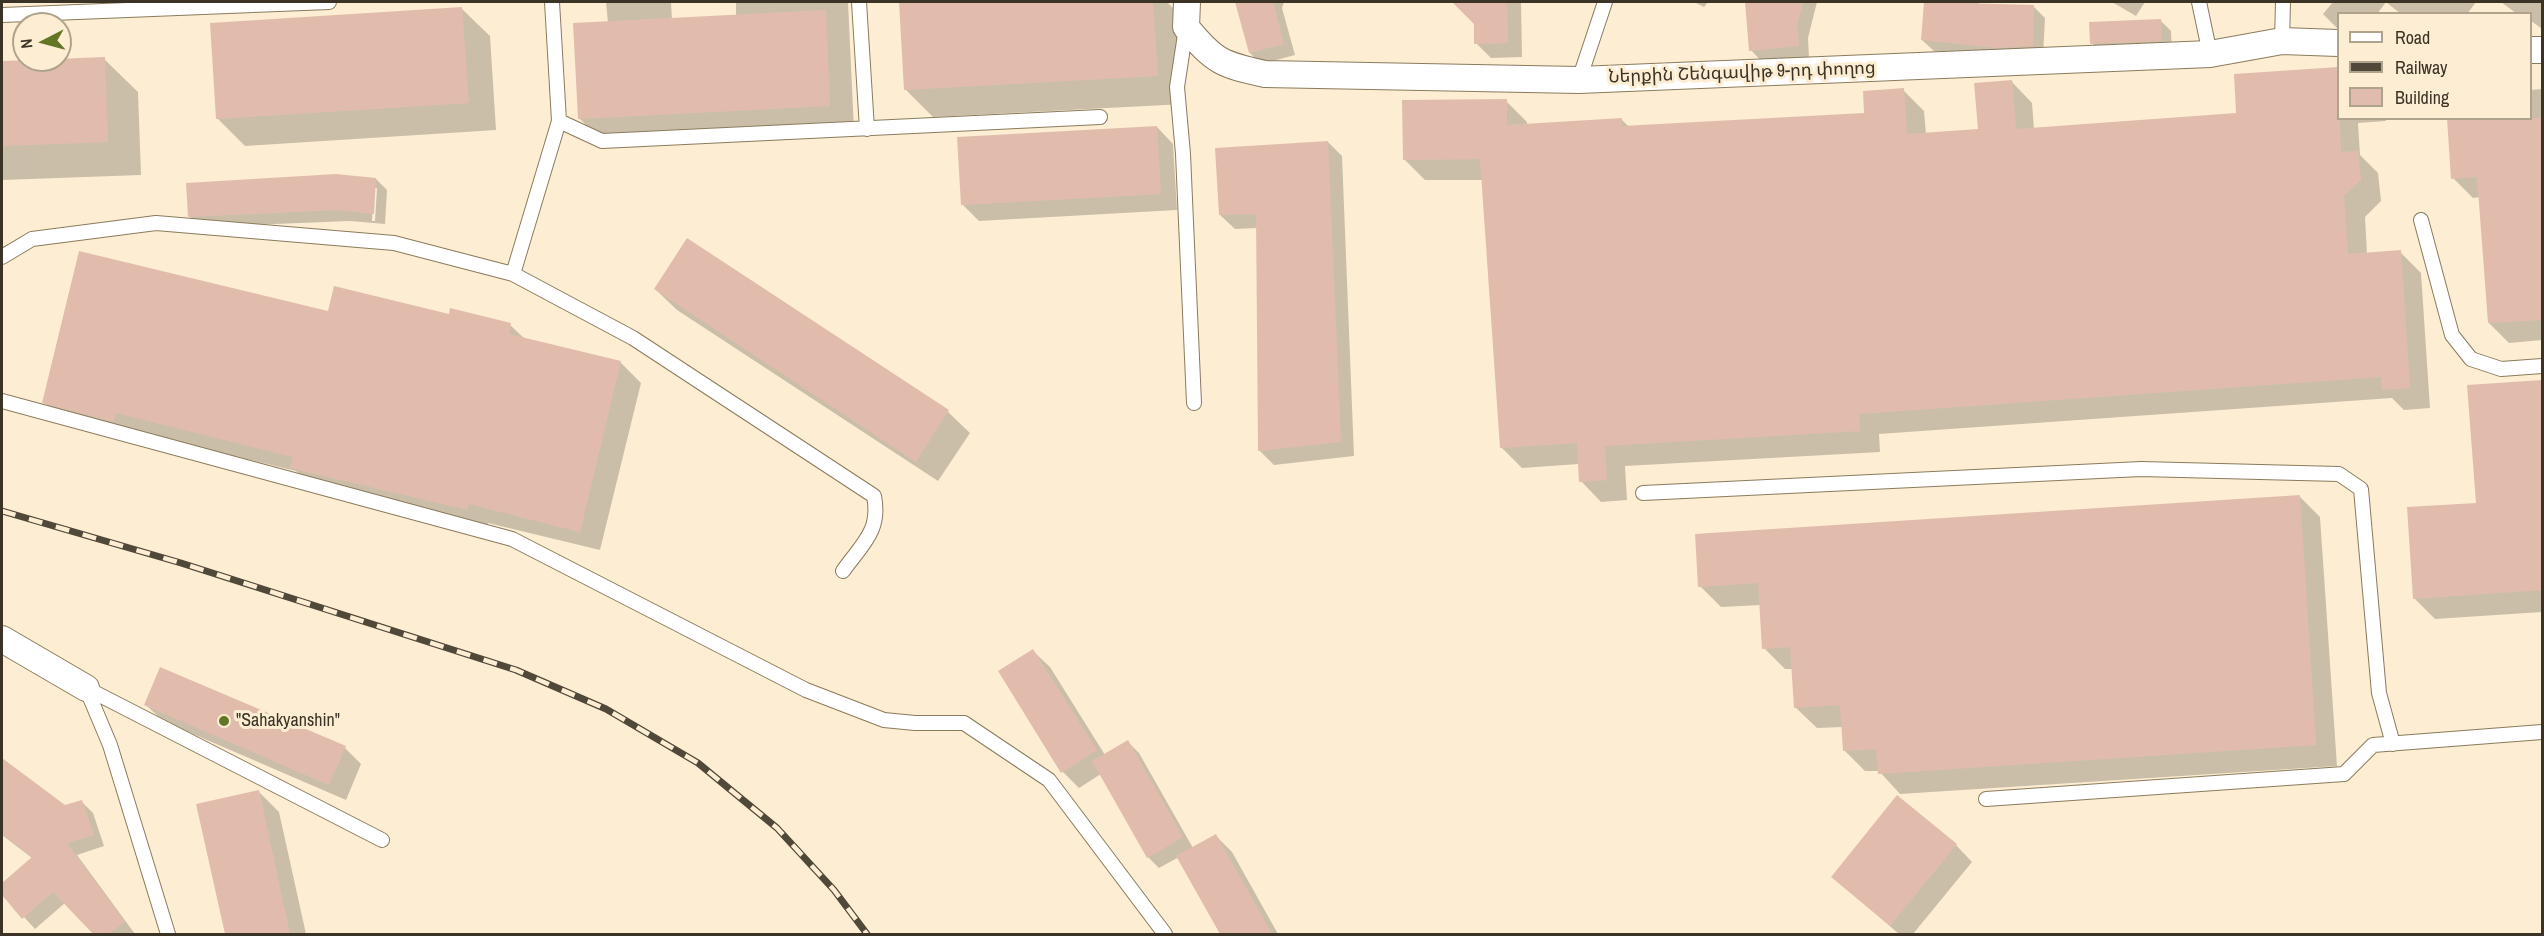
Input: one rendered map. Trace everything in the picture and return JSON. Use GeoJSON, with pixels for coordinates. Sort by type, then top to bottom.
{"type":"FeatureCollection","features":[{"type":"Feature","properties":{"kind":"street"},"geometry":{"type":"LineString","coordinates":[[1186,27],[1187,2]]}},
{"type":"Feature","properties":{"kind":"street","name":"Ներքին Շենգավիթ 9-րդ փողոց"},"geometry":{"type":"LineString","coordinates":[[1186,27],[1204,49],[1228,66],[1265,74],[1579,80],[2210,54],[2282,40],[2337,43]]}},
{"type":"Feature","properties":{"kind":"street"},"geometry":{"type":"LineString","coordinates":[[2,639],[86,688]]}},
{"type":"Feature","properties":{"kind":"lane"},"geometry":{"type":"LineString","coordinates":[[2,15],[150,5],[329,2]]}},
{"type":"Feature","properties":{"kind":"lane"},"geometry":{"type":"LineString","coordinates":[[513,274],[559,121],[552,2]]}},
{"type":"Feature","properties":{"kind":"lane"},"geometry":{"type":"LineString","coordinates":[[859,2],[867,129]]}},
{"type":"Feature","properties":{"kind":"lane"},"geometry":{"type":"LineString","coordinates":[[1579,80],[1605,2]]}},
{"type":"Feature","properties":{"kind":"lane"},"geometry":{"type":"LineString","coordinates":[[2199,2],[2210,54]]}},
{"type":"Feature","properties":{"kind":"lane"},"geometry":{"type":"LineString","coordinates":[[2282,40],[2283,2]]}},
{"type":"Feature","properties":{"kind":"lane"},"geometry":{"type":"LineString","coordinates":[[1186,27],[1177,87],[1183,154],[1194,403]]}},
{"type":"Feature","properties":{"kind":"lane"},"geometry":{"type":"LineString","coordinates":[[559,121],[602,141],[1100,117]]}},
{"type":"Feature","properties":{"kind":"lane"},"geometry":{"type":"LineString","coordinates":[[2421,220],[2452,335],[2471,359],[2501,369],[2542,366]]}},
{"type":"Feature","properties":{"kind":"lane"},"geometry":{"type":"LineString","coordinates":[[2,257],[32,240],[156,223],[394,243],[513,274],[633,338],[874,496],[877,512],[875,526],[843,571]]}},
{"type":"Feature","properties":{"kind":"lane"},"geometry":{"type":"LineString","coordinates":[[2,401],[512,540],[806,690],[884,720],[915,723],[964,723],[1049,780],[1165,934]]}},
{"type":"Feature","properties":{"kind":"lane"},"geometry":{"type":"LineString","coordinates":[[1643,492],[2141,469],[2339,474],[2361,489],[2379,693],[2393,744]]}},
{"type":"Feature","properties":{"kind":"lane"},"geometry":{"type":"LineString","coordinates":[[86,688],[382,840]]}},
{"type":"Feature","properties":{"kind":"lane"},"geometry":{"type":"LineString","coordinates":[[86,688],[110,745],[168,934]]}},
{"type":"Feature","properties":{"kind":"lane"},"geometry":{"type":"LineString","coordinates":[[1986,799],[2344,774],[2373,745],[2542,732]]}},
{"type":"Feature","properties":{"kind":"building"},"geometry":{"type":"Polygon","coordinates":[[[899,2],[1153,2],[1158,76],[904,90],[899,2]]]}},
{"type":"Feature","properties":{"kind":"building"},"geometry":{"type":"Polygon","coordinates":[[[1235,2],[1273,2],[1284,44],[1249,53],[1235,2]]]}},
{"type":"Feature","properties":{"kind":"building"},"geometry":{"type":"Polygon","coordinates":[[[1452,2],[1507,2],[1508,43],[1474,44],[1474,24],[1452,2]]]}},
{"type":"Feature","properties":{"kind":"building"},"geometry":{"type":"Polygon","coordinates":[[[1745,2],[1803,2],[1797,26],[1799,46],[1749,51],[1745,2]]]}},
{"type":"Feature","properties":{"kind":"building"},"geometry":{"type":"Polygon","coordinates":[[[1924,2],[2034,5],[2033,46],[1997,48],[1921,40],[1924,2]]]}},
{"type":"Feature","properties":{"kind":"building"},"geometry":{"type":"Polygon","coordinates":[[[462,7],[469,103],[216,119],[210,23],[462,7]]]}},
{"type":"Feature","properties":{"kind":"building"},"geometry":{"type":"Polygon","coordinates":[[[826,10],[830,106],[578,119],[573,23],[826,10]]]}},
{"type":"Feature","properties":{"kind":"building"},"geometry":{"type":"Polygon","coordinates":[[[2161,19],[2162,41],[2090,44],[2089,22],[2161,19]]]}},
{"type":"Feature","properties":{"kind":"building"},"geometry":{"type":"Polygon","coordinates":[[[105,57],[108,142],[2,146],[2,61],[12,61],[12,72],[72,72],[72,58],[105,57]]]}},
{"type":"Feature","properties":{"kind":"building"},"geometry":{"type":"Polygon","coordinates":[[[2337,67],[2337,120],[2340,120],[2341,152],[2358,151],[2361,180],[2344,196],[2348,254],[2401,250],[2410,388],[2382,390],[2381,377],[1859,414],[1860,431],[1605,446],[1607,480],[1579,482],[1577,443],[1500,448],[1480,159],[1403,160],[1402,100],[1507,99],[1507,125],[1622,118],[1622,126],[1864,113],[1863,91],[1904,88],[1907,134],[1978,129],[1974,83],[2012,80],[2016,129],[2236,113],[2234,74],[2337,67]]]}},
{"type":"Feature","properties":{"kind":"building"},"geometry":{"type":"Polygon","coordinates":[[[2542,118],[2542,320],[2488,323],[2477,177],[2451,179],[2447,120],[2542,118]]]}},
{"type":"Feature","properties":{"kind":"building"},"geometry":{"type":"Polygon","coordinates":[[[1157,126],[1161,194],[961,205],[957,137],[1157,126]]]}},
{"type":"Feature","properties":{"kind":"building"},"geometry":{"type":"Polygon","coordinates":[[[1328,141],[1341,442],[1258,451],[1256,214],[1219,215],[1215,148],[1328,141]]]}},
{"type":"Feature","properties":{"kind":"building"},"geometry":{"type":"Polygon","coordinates":[[[336,174],[376,178],[374,214],[338,210],[188,217],[186,183],[336,174]]]}},
{"type":"Feature","properties":{"kind":"building"},"geometry":{"type":"Polygon","coordinates":[[[687,238],[949,410],[916,462],[654,289],[687,238]]]}},
{"type":"Feature","properties":{"kind":"building"},"geometry":{"type":"Polygon","coordinates":[[[79,251],[328,311],[334,286],[449,314],[450,308],[511,323],[509,334],[621,361],[580,532],[469,504],[467,510],[290,468],[293,457],[116,413],[114,422],[42,403],[79,251]]]}},
{"type":"Feature","properties":{"kind":"building"},"geometry":{"type":"Polygon","coordinates":[[[2542,380],[2542,590],[2413,599],[2407,507],[2476,503],[2467,385],[2542,380]]]}},
{"type":"Feature","properties":{"kind":"building"},"geometry":{"type":"Polygon","coordinates":[[[2300,495],[2316,745],[1878,774],[1876,749],[1843,751],[1840,705],[1794,708],[1790,647],[1762,649],[1758,583],[1698,587],[1695,534],[2300,495]]]}},
{"type":"Feature","properties":{"kind":"building"},"geometry":{"type":"Polygon","coordinates":[[[1033,649],[1097,750],[1061,773],[998,671],[1033,649]]]}},
{"type":"Feature","properties":{"kind":"building"},"geometry":{"type":"Polygon","coordinates":[[[160,667],[346,746],[329,785],[144,705],[160,667]]]}},
{"type":"Feature","properties":{"kind":"building"},"geometry":{"type":"Polygon","coordinates":[[[1128,740],[1183,837],[1147,858],[1092,761],[1128,740]]]}},
{"type":"Feature","properties":{"kind":"building"},"geometry":{"type":"Polygon","coordinates":[[[2,758],[65,805],[82,800],[94,835],[67,843],[125,922],[108,934],[93,934],[53,892],[22,919],[2,895],[2,883],[32,857],[2,834],[2,758]]]}},
{"type":"Feature","properties":{"kind":"building"},"geometry":{"type":"Polygon","coordinates":[[[259,790],[290,934],[225,934],[196,804],[259,790]]]}},
{"type":"Feature","properties":{"kind":"building"},"geometry":{"type":"Polygon","coordinates":[[[1897,795],[1957,844],[1890,926],[1831,877],[1897,795]]]}},
{"type":"Feature","properties":{"kind":"building"},"geometry":{"type":"Polygon","coordinates":[[[1216,834],[1272,934],[1220,934],[1176,856],[1216,834]]]}},
{"type":"Feature","properties":{"kind":"railway"},"geometry":{"type":"LineString","coordinates":[[2,511],[181,563],[516,670],[606,709],[698,763],[777,828],[834,890],[867,934]]}},
{"type":"Feature","properties":{"kind":"place","name":"\"Sahakyanshin\""},"geometry":{"type":"Point","coordinates":[224,721]}}]}
